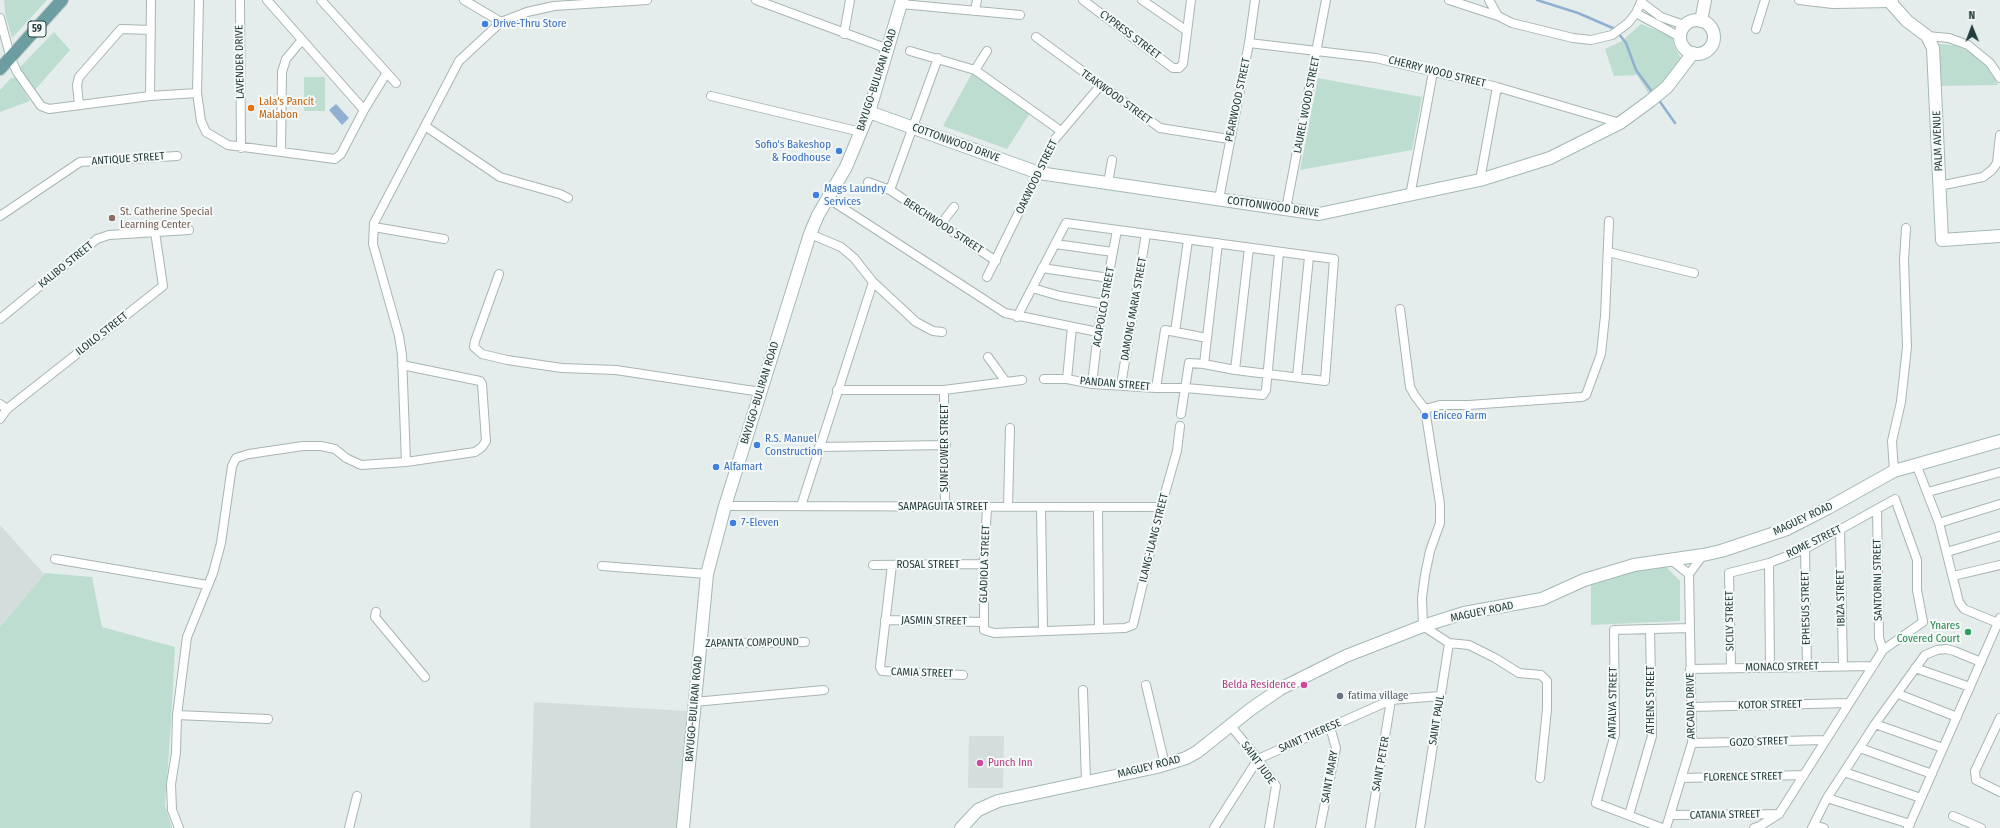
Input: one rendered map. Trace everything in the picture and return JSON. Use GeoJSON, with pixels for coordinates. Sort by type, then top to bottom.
{"type":"FeatureCollection","features":[{"type":"Feature","properties":{"kind":"main road","name":"59"},"geometry":{"type":"LineString","coordinates":[[0,69],[11,59],[62,0]]}},
{"type":"Feature","properties":{"kind":"street"},"geometry":{"type":"LineString","coordinates":[[150,96],[151,0]]}},
{"type":"Feature","properties":{"kind":"street"},"geometry":{"type":"LineString","coordinates":[[199,0],[197,93],[201,121],[206,132],[228,145],[241,148],[335,159],[341,154],[364,110],[386,74]]}},
{"type":"Feature","properties":{"kind":"street","name":"LAVENDER DRIVE"},"geometry":{"type":"LineString","coordinates":[[240,0],[241,148]]}},
{"type":"Feature","properties":{"kind":"street"},"geometry":{"type":"LineString","coordinates":[[267,0],[364,110]]}},
{"type":"Feature","properties":{"kind":"street"},"geometry":{"type":"LineString","coordinates":[[321,0],[386,74],[396,83]]}},
{"type":"Feature","properties":{"kind":"street"},"geometry":{"type":"LineString","coordinates":[[464,0],[501,22]]}},
{"type":"Feature","properties":{"kind":"street"},"geometry":{"type":"LineString","coordinates":[[406,462],[402,365],[398,336],[373,244],[374,223],[459,61],[501,22],[527,12],[554,6],[647,0]]}},
{"type":"Feature","properties":{"kind":"street"},"geometry":{"type":"LineString","coordinates":[[756,0],[844,34],[888,49]]}},
{"type":"Feature","properties":{"kind":"street"},"geometry":{"type":"LineString","coordinates":[[844,34],[850,0]]}},
{"type":"Feature","properties":{"kind":"street"},"geometry":{"type":"LineString","coordinates":[[976,11],[977,0]]}},
{"type":"Feature","properties":{"kind":"street","name":"CYPRESS STREET"},"geometry":{"type":"LineString","coordinates":[[1082,0],[1173,68],[1179,68],[1183,64],[1186,31]]}},
{"type":"Feature","properties":{"kind":"street"},"geometry":{"type":"LineString","coordinates":[[1142,0],[1186,31],[1191,0]]}},
{"type":"Feature","properties":{"kind":"street","name":"PEARWOOD STREET"},"geometry":{"type":"LineString","coordinates":[[1219,199],[1229,138],[1249,43],[1255,0]]}},
{"type":"Feature","properties":{"kind":"street","name":"LAUREL WOOD STREET"},"geometry":{"type":"LineString","coordinates":[[1286,209],[1326,0]]}},
{"type":"Feature","properties":{"kind":"street"},"geometry":{"type":"LineString","coordinates":[[1449,0],[1498,16],[1512,23],[1573,38],[1591,40],[1612,35],[1628,24],[1642,1],[1661,17],[1684,25],[1695,20],[1701,21],[1711,28],[1713,41],[1706,51],[1693,54],[1686,50],[1681,44],[1680,37],[1684,25]]}},
{"type":"Feature","properties":{"kind":"street"},"geometry":{"type":"LineString","coordinates":[[1489,0],[1498,16]]}},
{"type":"Feature","properties":{"kind":"street"},"geometry":{"type":"LineString","coordinates":[[1701,21],[1705,0]]}},
{"type":"Feature","properties":{"kind":"street"},"geometry":{"type":"LineString","coordinates":[[1756,29],[1765,0]]}},
{"type":"Feature","properties":{"kind":"street"},"geometry":{"type":"LineString","coordinates":[[1799,0],[1833,2],[1892,1],[1907,21],[1927,36],[1949,38],[1968,45],[1990,63],[2000,78]]}},
{"type":"Feature","properties":{"kind":"street"},"geometry":{"type":"LineString","coordinates":[[901,2],[936,3],[976,11],[1020,15]]}},
{"type":"Feature","properties":{"kind":"street","name":"BAYUGO-BULIRAN ROAD"},"geometry":{"type":"LineString","coordinates":[[683,828],[699,644],[707,574],[725,506],[810,234],[818,215],[829,199],[846,167],[869,112],[901,2]]}},
{"type":"Feature","properties":{"kind":"street"},"geometry":{"type":"LineString","coordinates":[[1636,13],[1680,37]]}},
{"type":"Feature","properties":{"kind":"street"},"geometry":{"type":"LineString","coordinates":[[0,18],[11,59],[17,72],[41,106],[49,109],[150,96],[197,93]]}},
{"type":"Feature","properties":{"kind":"street"},"geometry":{"type":"LineString","coordinates":[[79,105],[77,85],[79,77],[121,29],[151,30]]}},
{"type":"Feature","properties":{"kind":"street","name":"PALM AVENUE"},"geometry":{"type":"LineString","coordinates":[[1927,36],[1933,48],[1935,58],[1939,186],[1939,244],[2000,236]]}},
{"type":"Feature","properties":{"kind":"street","name":"TEAKWOOD STREET"},"geometry":{"type":"LineString","coordinates":[[1036,38],[1100,86],[1160,128],[1229,138]]}},
{"type":"Feature","properties":{"kind":"street"},"geometry":{"type":"LineString","coordinates":[[282,152],[282,72],[286,59],[302,40]]}},
{"type":"Feature","properties":{"kind":"street","name":"CHERRY WOOD STREET"},"geometry":{"type":"LineString","coordinates":[[1249,43],[1376,58],[1497,87],[1620,122]]}},
{"type":"Feature","properties":{"kind":"street"},"geometry":{"type":"LineString","coordinates":[[910,51],[975,70],[1061,131]]}},
{"type":"Feature","properties":{"kind":"street"},"geometry":{"type":"LineString","coordinates":[[975,70],[987,51]]}},
{"type":"Feature","properties":{"kind":"street","name":"COTTONWOOD DRIVE"},"geometry":{"type":"LineString","coordinates":[[869,112],[1039,173],[1319,214],[1480,180],[1550,158],[1620,122],[1667,88],[1693,54]]}},
{"type":"Feature","properties":{"kind":"street"},"geometry":{"type":"LineString","coordinates":[[890,190],[938,58]]}},
{"type":"Feature","properties":{"kind":"street"},"geometry":{"type":"LineString","coordinates":[[1410,196],[1433,72]]}},
{"type":"Feature","properties":{"kind":"street","name":"OAKWOOD STREET"},"geometry":{"type":"LineString","coordinates":[[987,277],[1055,139],[1100,86]]}},
{"type":"Feature","properties":{"kind":"street"},"geometry":{"type":"LineString","coordinates":[[1480,180],[1497,87]]}},
{"type":"Feature","properties":{"kind":"street"},"geometry":{"type":"LineString","coordinates":[[711,96],[861,132]]}},
{"type":"Feature","properties":{"kind":"street"},"geometry":{"type":"LineString","coordinates":[[425,126],[500,177],[560,194],[568,198]]}},
{"type":"Feature","properties":{"kind":"street"},"geometry":{"type":"LineString","coordinates":[[1939,186],[1983,177],[1992,170],[1997,163],[2000,135]]}},
{"type":"Feature","properties":{"kind":"street","name":"ANTIQUE STREET"},"geometry":{"type":"LineString","coordinates":[[0,216],[80,162],[177,156]]}},
{"type":"Feature","properties":{"kind":"street"},"geometry":{"type":"LineString","coordinates":[[1108,183],[1112,160]]}},
{"type":"Feature","properties":{"kind":"street","name":"BERCHWOOD STREET"},"geometry":{"type":"LineString","coordinates":[[868,182],[890,190],[996,261]]}},
{"type":"Feature","properties":{"kind":"street"},"geometry":{"type":"LineString","coordinates":[[829,199],[1005,313],[1017,317],[1098,332]]}},
{"type":"Feature","properties":{"kind":"street"},"geometry":{"type":"LineString","coordinates":[[941,224],[954,206]]}},
{"type":"Feature","properties":{"kind":"street"},"geometry":{"type":"LineString","coordinates":[[1425,409],[1440,405],[1469,405],[1582,397],[1586,395],[1601,354],[1606,316],[1609,221]]}},
{"type":"Feature","properties":{"kind":"street"},"geometry":{"type":"LineString","coordinates":[[1017,317],[1066,223],[1218,243],[1308,257],[1334,259],[1325,380],[1266,374],[1189,363],[1182,414]]}},
{"type":"Feature","properties":{"kind":"street"},"geometry":{"type":"LineString","coordinates":[[374,228],[444,239]]}},
{"type":"Feature","properties":{"kind":"street"},"geometry":{"type":"LineString","coordinates":[[1894,471],[1892,441],[1901,402],[1907,347],[1904,260],[1906,228]]}},
{"type":"Feature","properties":{"kind":"street","name":"KALIBO STREET"},"geometry":{"type":"LineString","coordinates":[[0,319],[97,240],[109,235],[189,230]]}},
{"type":"Feature","properties":{"kind":"street","name":"ACAPOLCO STREET"},"geometry":{"type":"LineString","coordinates":[[1092,384],[1098,332],[1117,230]]}},
{"type":"Feature","properties":{"kind":"street","name":"ILOILO STREET"},"geometry":{"type":"LineString","coordinates":[[0,419],[4,406],[163,286],[154,232]]}},
{"type":"Feature","properties":{"kind":"street"},"geometry":{"type":"LineString","coordinates":[[810,234],[841,247],[854,258],[873,282],[916,322],[933,331],[942,332]]}},
{"type":"Feature","properties":{"kind":"street","name":"DAMONG MARIA STREET"},"geometry":{"type":"LineString","coordinates":[[1121,385],[1146,234]]}},
{"type":"Feature","properties":{"kind":"street"},"geometry":{"type":"LineString","coordinates":[[1175,332],[1188,240]]}},
{"type":"Feature","properties":{"kind":"street"},"geometry":{"type":"LineString","coordinates":[[1204,364],[1218,243]]}},
{"type":"Feature","properties":{"kind":"street"},"geometry":{"type":"LineString","coordinates":[[1055,244],[1113,252]]}},
{"type":"Feature","properties":{"kind":"street"},"geometry":{"type":"LineString","coordinates":[[1235,370],[1249,248]]}},
{"type":"Feature","properties":{"kind":"street"},"geometry":{"type":"LineString","coordinates":[[1608,252],[1694,273]]}},
{"type":"Feature","properties":{"kind":"street"},"geometry":{"type":"LineString","coordinates":[[1266,374],[1279,253]]}},
{"type":"Feature","properties":{"kind":"street"},"geometry":{"type":"LineString","coordinates":[[1297,377],[1308,257]]}},
{"type":"Feature","properties":{"kind":"street"},"geometry":{"type":"LineString","coordinates":[[1042,268],[1109,278]]}},
{"type":"Feature","properties":{"kind":"street"},"geometry":{"type":"LineString","coordinates":[[499,274],[474,341],[474,347],[482,354],[507,360],[562,368],[616,370],[761,392]]}},
{"type":"Feature","properties":{"kind":"street"},"geometry":{"type":"LineString","coordinates":[[801,506],[837,390],[873,282]]}},
{"type":"Feature","properties":{"kind":"street"},"geometry":{"type":"LineString","coordinates":[[1032,288],[1060,296],[1104,304]]}},
{"type":"Feature","properties":{"kind":"street"},"geometry":{"type":"LineString","coordinates":[[1400,309],[1410,387],[1425,409],[1440,504],[1440,524],[1430,552],[1425,575],[1422,598],[1423,626],[1449,643],[1469,645],[1496,658],[1519,673],[1541,675],[1547,681],[1547,709],[1540,778]]}},
{"type":"Feature","properties":{"kind":"street"},"geometry":{"type":"LineString","coordinates":[[1067,379],[1072,328]]}},
{"type":"Feature","properties":{"kind":"street"},"geometry":{"type":"LineString","coordinates":[[1156,388],[1165,330],[1207,338]]}},
{"type":"Feature","properties":{"kind":"street"},"geometry":{"type":"LineString","coordinates":[[988,357],[1006,382]]}},
{"type":"Feature","properties":{"kind":"street"},"geometry":{"type":"LineString","coordinates":[[179,828],[172,810],[171,784],[176,753],[177,715],[186,637],[213,573],[221,543],[232,466],[236,458],[303,446],[321,446],[335,449],[346,458],[361,465],[406,462],[475,452],[482,447],[486,441],[482,384],[480,381],[402,365]]}},
{"type":"Feature","properties":{"kind":"street","name":"PANDAN STREET"},"geometry":{"type":"LineString","coordinates":[[1044,379],[1067,379],[1092,384],[1156,388],[1186,388],[1261,396],[1265,392],[1266,374]]}},
{"type":"Feature","properties":{"kind":"street"},"geometry":{"type":"LineString","coordinates":[[837,390],[944,390],[1022,380]]}},
{"type":"Feature","properties":{"kind":"street","name":"SUNFLOWER STREET"},"geometry":{"type":"LineString","coordinates":[[944,390],[946,445],[945,507]]}},
{"type":"Feature","properties":{"kind":"street","name":"ILANG-ILANG STREET"},"geometry":{"type":"LineString","coordinates":[[1099,629],[1125,628],[1133,625],[1161,507],[1177,451],[1180,426]]}},
{"type":"Feature","properties":{"kind":"street"},"geometry":{"type":"LineString","coordinates":[[1008,507],[1010,428]]}},
{"type":"Feature","properties":{"kind":"street","name":"MAGUEY ROAD"},"geometry":{"type":"LineString","coordinates":[[961,828],[978,810],[989,804],[1165,765],[1197,752],[1251,709],[1280,689],[1346,656],[1423,626],[1464,613],[1542,599],[1584,580],[1634,565],[1703,555],[1787,529],[1894,471],[2000,441]]}},
{"type":"Feature","properties":{"kind":"street"},"geometry":{"type":"LineString","coordinates":[[819,447],[946,445]]}},
{"type":"Feature","properties":{"kind":"street"},"geometry":{"type":"LineString","coordinates":[[1827,798],[1909,826],[1999,620],[1964,609],[1959,602],[1939,523],[1916,464]]}},
{"type":"Feature","properties":{"kind":"street"},"geometry":{"type":"LineString","coordinates":[[1928,492],[2000,472]]}},
{"type":"Feature","properties":{"kind":"street","name":"ROME STREET"},"geometry":{"type":"LineString","coordinates":[[1729,573],[1770,563],[1805,549],[1895,499],[1917,560],[1917,590],[1923,622],[1883,650]]}},
{"type":"Feature","properties":{"kind":"street"},"geometry":{"type":"LineString","coordinates":[[1939,523],[2000,504]]}},
{"type":"Feature","properties":{"kind":"street","name":"SAMPAGUITA STREET"},"geometry":{"type":"LineString","coordinates":[[725,506],[1161,507]]}},
{"type":"Feature","properties":{"kind":"street","name":"GLADIOLA STREET"},"geometry":{"type":"LineString","coordinates":[[983,622],[987,507]]}},
{"type":"Feature","properties":{"kind":"street"},"geometry":{"type":"LineString","coordinates":[[1041,507],[1043,630]]}},
{"type":"Feature","properties":{"kind":"street"},"geometry":{"type":"LineString","coordinates":[[983,622],[984,630],[989,632],[1099,629],[1098,507]]}},
{"type":"Feature","properties":{"kind":"street","name":"SANTORINI STREET"},"geometry":{"type":"LineString","coordinates":[[1877,509],[1879,638],[1883,650]]}},
{"type":"Feature","properties":{"kind":"street","name":"IBIZA STREET"},"geometry":{"type":"LineString","coordinates":[[1840,530],[1843,666]]}},
{"type":"Feature","properties":{"kind":"street"},"geometry":{"type":"LineString","coordinates":[[1947,552],[2000,536]]}},
{"type":"Feature","properties":{"kind":"street","name":"EPHESUS STREET"},"geometry":{"type":"LineString","coordinates":[[1805,549],[1807,667]]}},
{"type":"Feature","properties":{"kind":"street"},"geometry":{"type":"LineString","coordinates":[[1670,559],[1689,577],[1703,555]]}},
{"type":"Feature","properties":{"kind":"street"},"geometry":{"type":"LineString","coordinates":[[55,559],[207,585]]}},
{"type":"Feature","properties":{"kind":"street"},"geometry":{"type":"LineString","coordinates":[[1770,563],[1770,668]]}},
{"type":"Feature","properties":{"kind":"street","name":"ROSAL STREET"},"geometry":{"type":"LineString","coordinates":[[873,565],[984,564]]}},
{"type":"Feature","properties":{"kind":"street"},"geometry":{"type":"LineString","coordinates":[[885,620],[892,565]]}},
{"type":"Feature","properties":{"kind":"street"},"geometry":{"type":"LineString","coordinates":[[1953,576],[2000,565]]}},
{"type":"Feature","properties":{"kind":"street"},"geometry":{"type":"LineString","coordinates":[[602,566],[707,574]]}},
{"type":"Feature","properties":{"kind":"street","name":"SICILY STREET"},"geometry":{"type":"LineString","coordinates":[[1729,573],[1731,668]]}},
{"type":"Feature","properties":{"kind":"street","name":"ARCADIA DRIVE"},"geometry":{"type":"LineString","coordinates":[[1666,828],[1692,743],[1689,577]]}},
{"type":"Feature","properties":{"kind":"street"},"geometry":{"type":"LineString","coordinates":[[376,612],[375,617],[425,677]]}},
{"type":"Feature","properties":{"kind":"street","name":"JASMIN STREET"},"geometry":{"type":"LineString","coordinates":[[885,620],[983,622]]}},
{"type":"Feature","properties":{"kind":"street","name":"CAMIA STREET"},"geometry":{"type":"LineString","coordinates":[[885,620],[880,667],[882,670],[963,675]]}},
{"type":"Feature","properties":{"kind":"street","name":"ANTALYA STREET"},"geometry":{"type":"LineString","coordinates":[[1662,828],[1596,803],[1615,734],[1614,630],[1690,628]]}},
{"type":"Feature","properties":{"kind":"street","name":"ATHENS STREET"},"geometry":{"type":"LineString","coordinates":[[1630,816],[1652,736],[1650,629]]}},
{"type":"Feature","properties":{"kind":"street","name":"ZAPANTA COMPOUND"},"geometry":{"type":"LineString","coordinates":[[699,644],[805,642]]}},
{"type":"Feature","properties":{"kind":"street","name":"SAINT PAUL"},"geometry":{"type":"LineString","coordinates":[[1420,828],[1449,643]]}},
{"type":"Feature","properties":{"kind":"street"},"geometry":{"type":"LineString","coordinates":[[1754,828],[1779,814],[1883,650]]}},
{"type":"Feature","properties":{"kind":"street"},"geometry":{"type":"LineString","coordinates":[[1824,828],[1813,826],[1827,798],[1875,724],[1925,655],[1937,650],[1954,651],[1981,662]]}},
{"type":"Feature","properties":{"kind":"street","name":"MONACO STREET"},"geometry":{"type":"LineString","coordinates":[[1690,669],[1873,666]]}},
{"type":"Feature","properties":{"kind":"street"},"geometry":{"type":"LineString","coordinates":[[1915,668],[1970,687]]}},
{"type":"Feature","properties":{"kind":"street"},"geometry":{"type":"LineString","coordinates":[[1146,685],[1165,765]]}},
{"type":"Feature","properties":{"kind":"street"},"geometry":{"type":"LineString","coordinates":[[694,702],[824,690]]}},
{"type":"Feature","properties":{"kind":"street"},"geometry":{"type":"LineString","coordinates":[[1083,690],[1086,782]]}},
{"type":"Feature","properties":{"kind":"street"},"geometry":{"type":"LineString","coordinates":[[1898,694],[1957,717]]}},
{"type":"Feature","properties":{"kind":"street","name":"SAINT THERESE"},"geometry":{"type":"LineString","coordinates":[[1258,759],[1391,700],[1440,696]]}},
{"type":"Feature","properties":{"kind":"street","name":"SAINT PETER"},"geometry":{"type":"LineString","coordinates":[[1370,828],[1391,700]]}},
{"type":"Feature","properties":{"kind":"street","name":"KOTOR STREET"},"geometry":{"type":"LineString","coordinates":[[1691,707],[1848,703]]}},
{"type":"Feature","properties":{"kind":"street"},"geometry":{"type":"LineString","coordinates":[[177,715],[268,719]]}},
{"type":"Feature","properties":{"kind":"street"},"geometry":{"type":"LineString","coordinates":[[2000,718],[1974,771],[1976,780],[2000,792]]}},
{"type":"Feature","properties":{"kind":"street"},"geometry":{"type":"LineString","coordinates":[[1875,724],[1943,748]]}},
{"type":"Feature","properties":{"kind":"street","name":"SAINT JUDE"},"geometry":{"type":"LineString","coordinates":[[1230,725],[1258,759],[1276,786],[1270,828]]}},
{"type":"Feature","properties":{"kind":"street","name":"SAINT MARY"},"geometry":{"type":"LineString","coordinates":[[1320,828],[1336,748],[1330,727]]}},
{"type":"Feature","properties":{"kind":"street","name":"GOZO STREET"},"geometry":{"type":"LineString","coordinates":[[1692,743],[1826,740]]}},
{"type":"Feature","properties":{"kind":"street"},"geometry":{"type":"LineString","coordinates":[[1860,748],[1932,774]]}},
{"type":"Feature","properties":{"kind":"street"},"geometry":{"type":"LineString","coordinates":[[1214,828],[1258,759]]}},
{"type":"Feature","properties":{"kind":"street"},"geometry":{"type":"LineString","coordinates":[[1844,772],[1921,798]]}},
{"type":"Feature","properties":{"kind":"street","name":"FLORENCE STREET"},"geometry":{"type":"LineString","coordinates":[[1681,778],[1804,775]]}},
{"type":"Feature","properties":{"kind":"street"},"geometry":{"type":"LineString","coordinates":[[349,828],[357,796]]}},
{"type":"Feature","properties":{"kind":"street","name":"CATANIA STREET"},"geometry":{"type":"LineString","coordinates":[[1670,815],[1779,814]]}},
{"type":"Feature","properties":{"kind":"street"},"geometry":{"type":"LineString","coordinates":[[1954,816],[1981,828]]}},
{"type":"Feature","properties":{"kind":"shaded area"},"geometry":{"type":"Polygon","coordinates":[[[0,525],[44,574],[0,627],[0,525]]]}},
{"type":"Feature","properties":{"kind":"shaded area"},"geometry":{"type":"Polygon","coordinates":[[[534,702],[687,711],[677,828],[530,828],[534,702]]]}},
{"type":"Feature","properties":{"kind":"shaded area"},"geometry":{"type":"Polygon","coordinates":[[[969,736],[1004,736],[1003,788],[968,788],[969,736]]]}},
{"type":"Feature","properties":{"kind":"green space"},"geometry":{"type":"Polygon","coordinates":[[[4,0],[47,0],[12,38],[5,13],[4,0]]]}},
{"type":"Feature","properties":{"kind":"green space"},"geometry":{"type":"Polygon","coordinates":[[[1641,24],[1672,37],[1674,46],[1682,60],[1674,74],[1650,96],[1637,75],[1614,76],[1605,49],[1622,41],[1641,24]]]}},
{"type":"Feature","properties":{"kind":"green space"},"geometry":{"type":"Polygon","coordinates":[[[54,32],[70,50],[34,91],[21,72],[20,67],[54,32]]]}},
{"type":"Feature","properties":{"kind":"green space"},"geometry":{"type":"Polygon","coordinates":[[[1938,44],[1954,45],[1970,52],[1982,61],[1998,85],[1940,86],[1938,44]]]}},
{"type":"Feature","properties":{"kind":"green space"},"geometry":{"type":"Polygon","coordinates":[[[972,73],[1030,113],[1007,149],[943,126],[972,73]]]}},
{"type":"Feature","properties":{"kind":"green space"},"geometry":{"type":"Polygon","coordinates":[[[304,77],[325,77],[325,111],[304,111],[304,77]]]}},
{"type":"Feature","properties":{"kind":"green space"},"geometry":{"type":"Polygon","coordinates":[[[11,78],[16,78],[30,101],[0,112],[0,90],[11,78]]]}},
{"type":"Feature","properties":{"kind":"green space"},"geometry":{"type":"Polygon","coordinates":[[[1318,78],[1422,97],[1412,150],[1300,170],[1318,78]]]}},
{"type":"Feature","properties":{"kind":"green space"},"geometry":{"type":"Polygon","coordinates":[[[1661,562],[1680,581],[1680,621],[1591,625],[1591,579],[1661,562]]]}},
{"type":"Feature","properties":{"kind":"green space"},"geometry":{"type":"Polygon","coordinates":[[[45,573],[92,577],[102,627],[175,647],[165,805],[172,828],[0,828],[0,627],[45,573]]]}},
{"type":"Feature","properties":{"kind":"water"},"geometry":{"type":"Polygon","coordinates":[[[336,104],[349,118],[342,125],[329,110],[336,104]]]}},
{"type":"Feature","properties":{"kind":"waterway"},"geometry":{"type":"LineString","coordinates":[[1537,0],[1578,13],[1615,29],[1626,43],[1636,70],[1653,93]]}},
{"type":"Feature","properties":{"kind":"waterway"},"geometry":{"type":"LineString","coordinates":[[1658,99],[1675,123]]}},
{"type":"Feature","properties":{"kind":"place","name":"Drive-Thru Store"},"geometry":{"type":"Point","coordinates":[485,24]}},
{"type":"Feature","properties":{"kind":"place","name":"Lala's Pancit Malabon"},"geometry":{"type":"Point","coordinates":[251,108]}},
{"type":"Feature","properties":{"kind":"place","name":"Sofio's Bakeshop & Foodhouse"},"geometry":{"type":"Point","coordinates":[839,151]}},
{"type":"Feature","properties":{"kind":"place","name":"Mags Laundry Services"},"geometry":{"type":"Point","coordinates":[816,195]}},
{"type":"Feature","properties":{"kind":"place","name":"St. Catherine Special Learning Center"},"geometry":{"type":"Point","coordinates":[112,218]}},
{"type":"Feature","properties":{"kind":"place","name":"Eniceo Farm"},"geometry":{"type":"Point","coordinates":[1425,416]}},
{"type":"Feature","properties":{"kind":"place","name":"R.S. Manuel Construction"},"geometry":{"type":"Point","coordinates":[757,445]}},
{"type":"Feature","properties":{"kind":"place","name":"Alfamart"},"geometry":{"type":"Point","coordinates":[716,467]}},
{"type":"Feature","properties":{"kind":"place","name":"7-Eleven"},"geometry":{"type":"Point","coordinates":[733,523]}},
{"type":"Feature","properties":{"kind":"place","name":"Ynares Covered Court"},"geometry":{"type":"Point","coordinates":[1968,632]}},
{"type":"Feature","properties":{"kind":"place","name":"Belda Residence"},"geometry":{"type":"Point","coordinates":[1304,685]}},
{"type":"Feature","properties":{"kind":"place","name":"fatima village"},"geometry":{"type":"Point","coordinates":[1340,696]}},
{"type":"Feature","properties":{"kind":"place","name":"Punch Inn"},"geometry":{"type":"Point","coordinates":[980,763]}}]}
